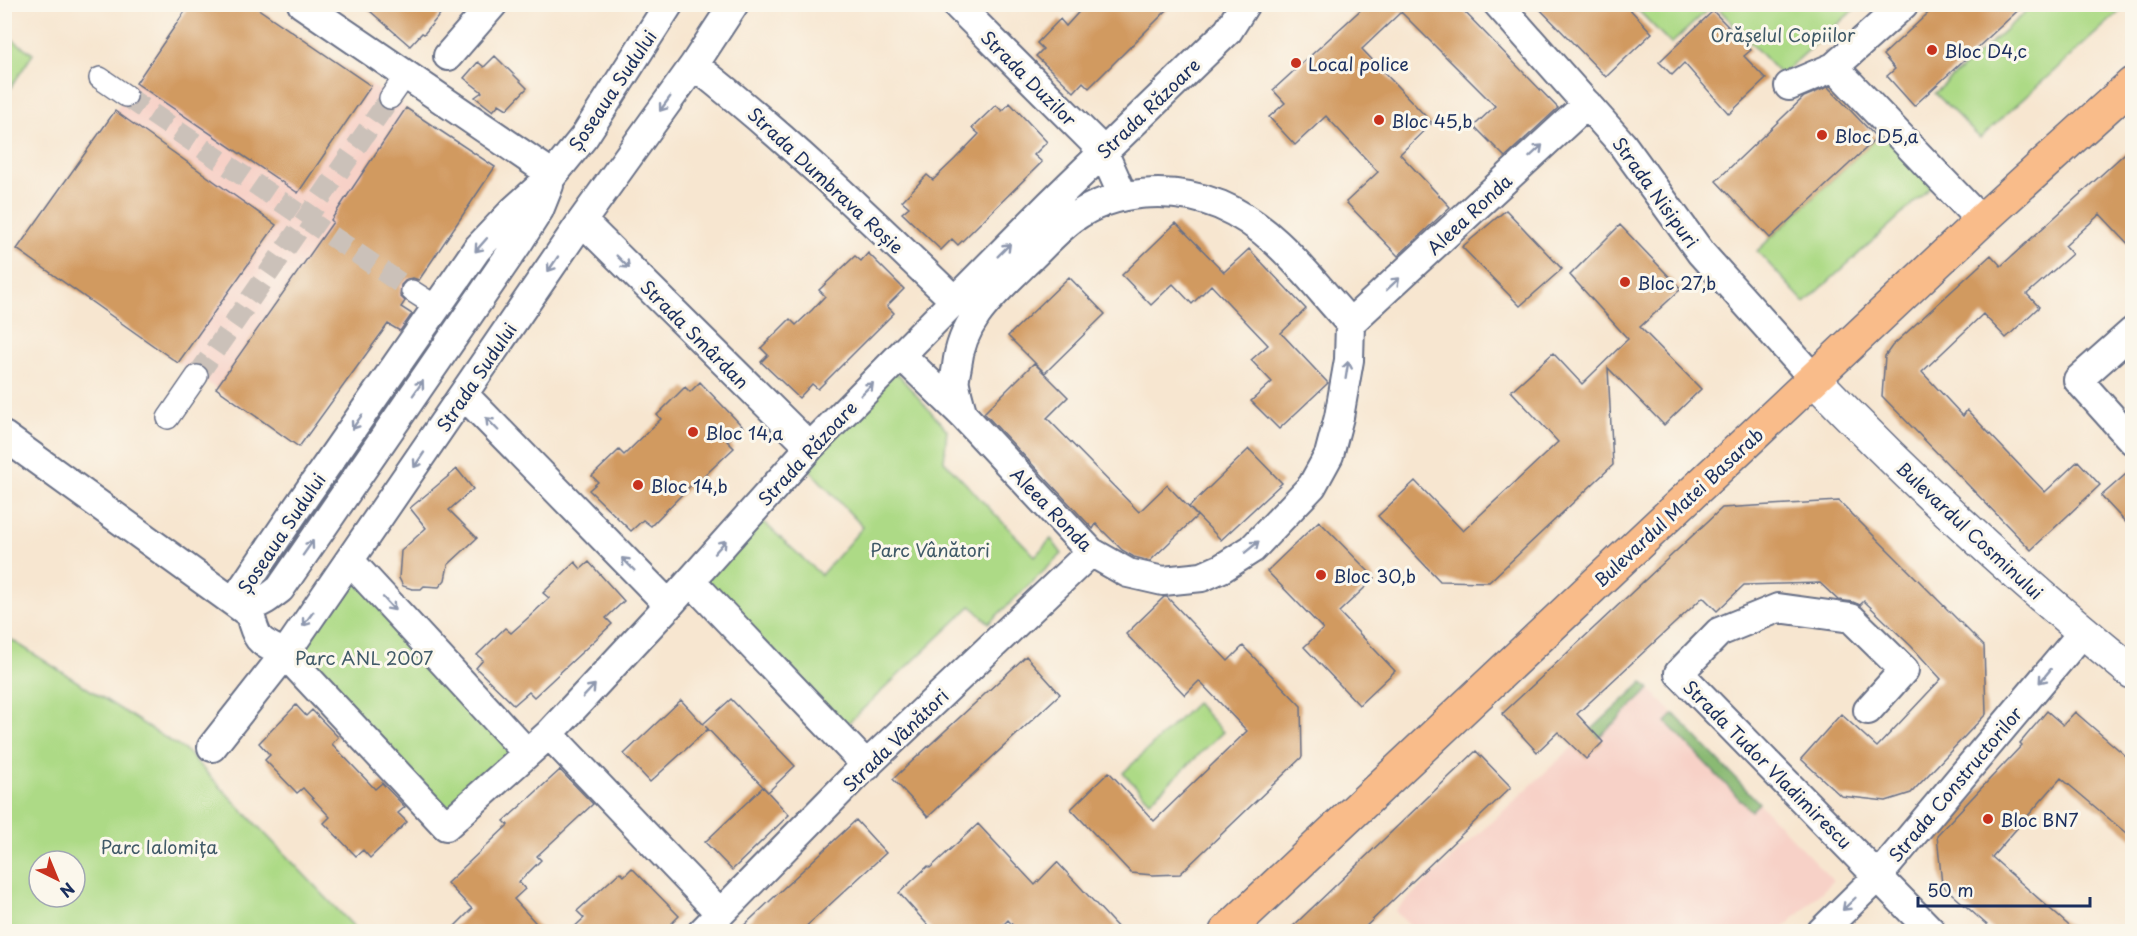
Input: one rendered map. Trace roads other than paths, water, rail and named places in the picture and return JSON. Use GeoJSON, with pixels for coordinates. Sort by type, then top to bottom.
{"type":"FeatureCollection","features":[{"type":"Feature","properties":{"kind":"main road","name":"Bulevardul Matei Basarab"},"geometry":{"type":"LineString","coordinates":[[1226,932],[1814,380],[1981,220],[2133,84]]}},
{"type":"Feature","properties":{"kind":"street"},"geometry":{"type":"LineString","coordinates":[[302,4],[398,87],[553,175]]}},
{"type":"Feature","properties":{"kind":"street"},"geometry":{"type":"LineString","coordinates":[[448,56],[494,4]]}},
{"type":"Feature","properties":{"kind":"street","name":"Șoseaua Sudului"},"geometry":{"type":"LineString","coordinates":[[553,175],[539,210],[518,243],[280,589],[263,602],[249,606],[234,601],[477,249],[513,211],[553,175],[584,137],[669,4]]}},
{"type":"Feature","properties":{"kind":"street","name":"Strada Sudului"},"geometry":{"type":"LineString","coordinates":[[212,747],[285,654],[734,4]]}},
{"type":"Feature","properties":{"kind":"street","name":"Strada Duzilor"},"geometry":{"type":"LineString","coordinates":[[956,4],[1103,151]]}},
{"type":"Feature","properties":{"kind":"street","name":"Strada Răzoare"},"geometry":{"type":"LineString","coordinates":[[285,654],[446,826],[549,734],[691,581],[810,447],[1103,151],[1228,31],[1245,4]]}},
{"type":"Feature","properties":{"kind":"street","name":"Strada Nisipuri"},"geometry":{"type":"LineString","coordinates":[[1498,4],[1639,165],[1701,253],[1814,380]]}},
{"type":"Feature","properties":{"kind":"street"},"geometry":{"type":"LineString","coordinates":[[1789,87],[1834,67],[1904,4]]}},
{"type":"Feature","properties":{"kind":"street","name":"Strada Dumbrava Roșie"},"geometry":{"type":"LineString","coordinates":[[694,65],[827,179],[954,300]]}},
{"type":"Feature","properties":{"kind":"street"},"geometry":{"type":"LineString","coordinates":[[1834,67],[1981,220]]}},
{"type":"Feature","properties":{"kind":"street"},"geometry":{"type":"LineString","coordinates":[[100,78],[126,96]]}},
{"type":"Feature","properties":{"kind":"street","name":"Aleea Ronda"},"geometry":{"type":"LineString","coordinates":[[1350,323],[1587,104]]}},
{"type":"Feature","properties":{"kind":"street"},"geometry":{"type":"LineString","coordinates":[[1103,151],[1123,196]]}},
{"type":"Feature","properties":{"kind":"street","name":"Aleea Ronda"},"geometry":{"type":"LineString","coordinates":[[901,355],[963,415],[1091,552],[1128,573],[1163,581],[1202,577],[1222,568],[1252,549],[1312,486],[1329,455],[1339,417],[1349,360],[1350,323],[1273,239],[1251,221],[1219,204],[1185,196],[1154,192],[1123,196],[1091,208],[1073,219],[991,296],[976,314],[958,356],[955,382],[963,415]]}},
{"type":"Feature","properties":{"kind":"street","name":"Strada Smârdan"},"geometry":{"type":"LineString","coordinates":[[582,221],[810,447]]}},
{"type":"Feature","properties":{"kind":"street"},"geometry":{"type":"LineString","coordinates":[[412,291],[437,307]]}},
{"type":"Feature","properties":{"kind":"street"},"geometry":{"type":"LineString","coordinates":[[2129,341],[2078,380],[2133,440]]}},
{"type":"Feature","properties":{"kind":"street"},"geometry":{"type":"LineString","coordinates":[[168,418],[197,376]]}},
{"type":"Feature","properties":{"kind":"street","name":"Bulevardul Cosminului"},"geometry":{"type":"LineString","coordinates":[[1814,380],[1997,557],[2133,672]]}},
{"type":"Feature","properties":{"kind":"street"},"geometry":{"type":"LineString","coordinates":[[464,395],[669,605]]}},
{"type":"Feature","properties":{"kind":"street"},"geometry":{"type":"LineString","coordinates":[[4,436],[234,601],[250,614],[254,631],[260,641],[285,654]]}},
{"type":"Feature","properties":{"kind":"street","name":"Strada Vânători"},"geometry":{"type":"LineString","coordinates":[[711,922],[867,766],[1091,552]]}},
{"type":"Feature","properties":{"kind":"street"},"geometry":{"type":"LineString","coordinates":[[350,561],[527,753]]}},
{"type":"Feature","properties":{"kind":"street"},"geometry":{"type":"LineString","coordinates":[[691,581],[867,766]]}},
{"type":"Feature","properties":{"kind":"street","name":"Strada Tudor Vladimirescu"},"geometry":{"type":"LineString","coordinates":[[1868,710],[1904,670],[1851,618],[1778,608],[1719,632],[1679,673],[1932,932]]}},
{"type":"Feature","properties":{"kind":"street","name":"Strada Constructorilor"},"geometry":{"type":"LineString","coordinates":[[1821,932],[1878,876],[2083,632]]}},
{"type":"Feature","properties":{"kind":"street"},"geometry":{"type":"LineString","coordinates":[[549,734],[711,922]]}},
{"type":"Feature","properties":{"kind":"tunnel"},"geometry":{"type":"LineString","coordinates":[[126,96],[412,291]]}},
{"type":"Feature","properties":{"kind":"tunnel"},"geometry":{"type":"LineString","coordinates":[[197,376],[390,98]]}},
{"type":"Feature","properties":{"kind":"place","name":"Bloc D4,c"},"geometry":{"type":"Point","coordinates":[1932,50]}},
{"type":"Feature","properties":{"kind":"place","name":"Local police"},"geometry":{"type":"Point","coordinates":[1296,63]}},
{"type":"Feature","properties":{"kind":"place","name":"Bloc 45,b"},"geometry":{"type":"Point","coordinates":[1379,120]}},
{"type":"Feature","properties":{"kind":"place","name":"Bloc D5,a"},"geometry":{"type":"Point","coordinates":[1822,135]}},
{"type":"Feature","properties":{"kind":"place","name":"Bloc 27,b"},"geometry":{"type":"Point","coordinates":[1625,282]}},
{"type":"Feature","properties":{"kind":"place","name":"Bloc 14,a"},"geometry":{"type":"Point","coordinates":[693,432]}},
{"type":"Feature","properties":{"kind":"place","name":"Bloc 14,b"},"geometry":{"type":"Point","coordinates":[638,485]}},
{"type":"Feature","properties":{"kind":"place","name":"Bloc 30,b"},"geometry":{"type":"Point","coordinates":[1321,575]}},
{"type":"Feature","properties":{"kind":"place","name":"Bloc BN7"},"geometry":{"type":"Point","coordinates":[1988,819]}},
{"type":"Feature","properties":{"kind":"park label","name":"Orășelul Copiilor"},"geometry":{"type":"Point","coordinates":[1783,34]}},
{"type":"Feature","properties":{"kind":"park label","name":"Parc Vânători"},"geometry":{"type":"Point","coordinates":[930,549]}},
{"type":"Feature","properties":{"kind":"park label","name":"Parc ANL 2007"},"geometry":{"type":"Point","coordinates":[364,657]}},
{"type":"Feature","properties":{"kind":"park label","name":"Parc Ialomița"},"geometry":{"type":"Point","coordinates":[159,846]}}]}
